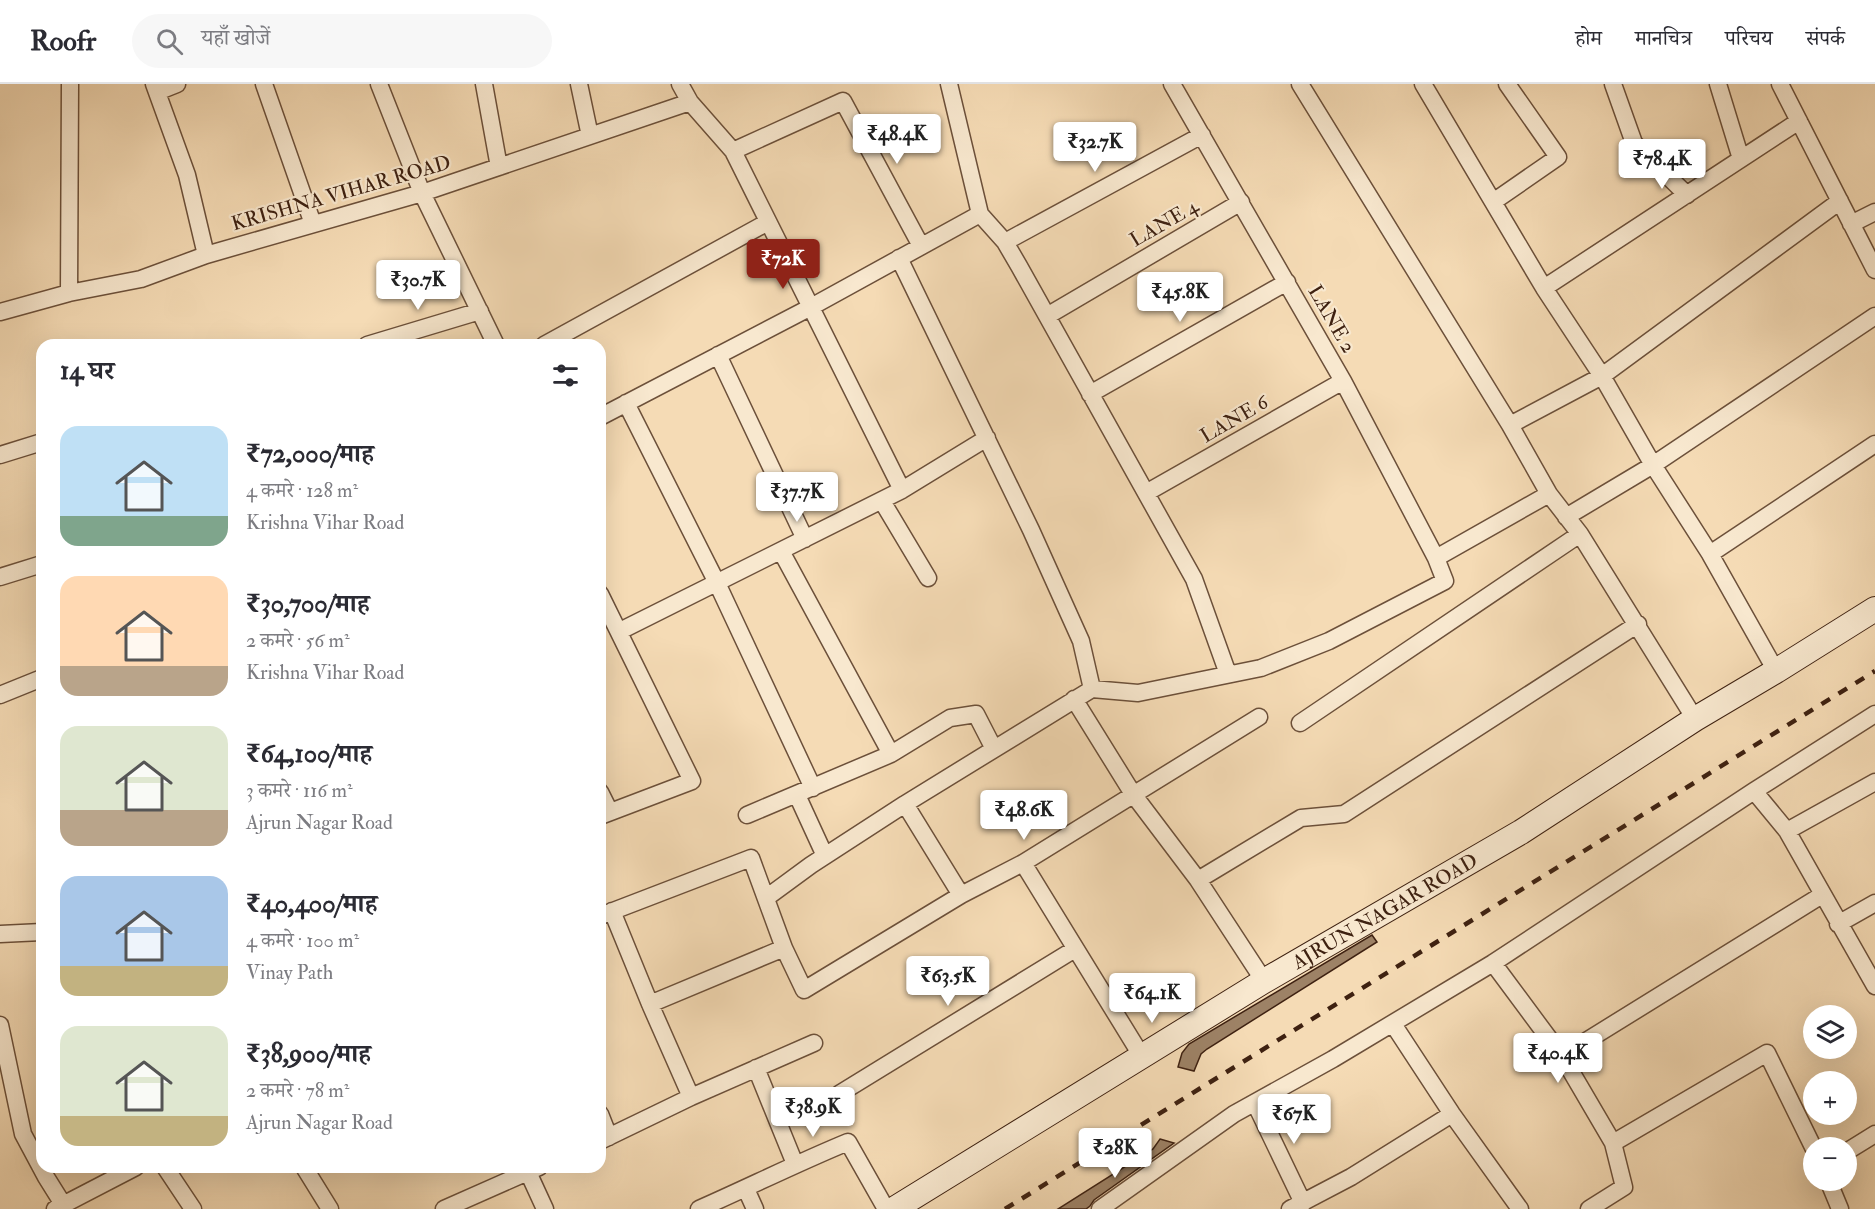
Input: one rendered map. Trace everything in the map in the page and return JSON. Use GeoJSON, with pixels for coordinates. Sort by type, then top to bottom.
{"type":"FeatureCollection","features":[{"type":"Feature","properties":{"kind":"street"},"geometry":{"type":"LineString","coordinates":[[69,293],[70,84]]}},
{"type":"Feature","properties":{"kind":"street"},"geometry":{"type":"LineString","coordinates":[[177,84],[155,88],[187,176],[206,255]]}},
{"type":"Feature","properties":{"kind":"street"},"geometry":{"type":"LineString","coordinates":[[264,84],[313,224]]}},
{"type":"Feature","properties":{"kind":"street"},"geometry":{"type":"LineString","coordinates":[[379,84],[422,193],[493,339]]}},
{"type":"Feature","properties":{"kind":"street"},"geometry":{"type":"LineString","coordinates":[[484,84],[499,167]]}},
{"type":"Feature","properties":{"kind":"street"},"geometry":{"type":"LineString","coordinates":[[579,84],[590,136]]}},
{"type":"Feature","properties":{"kind":"street"},"geometry":{"type":"LineString","coordinates":[[680,84],[690,102],[734,151],[902,490]]}},
{"type":"Feature","properties":{"kind":"street"},"geometry":{"type":"LineString","coordinates":[[765,898],[905,804],[1092,689],[1138,693],[1228,674],[1194,579],[1005,242],[980,214],[949,84]]}},
{"type":"Feature","properties":{"kind":"street","name":"LANE 2"},"geometry":{"type":"LineString","coordinates":[[1172,84],[1343,381],[1436,558],[1445,581],[1329,641],[1261,668],[1228,674]]}},
{"type":"Feature","properties":{"kind":"street"},"geometry":{"type":"LineString","coordinates":[[1299,84],[1510,425],[1549,494],[1580,534],[1695,719]]}},
{"type":"Feature","properties":{"kind":"street"},"geometry":{"type":"LineString","coordinates":[[1423,84],[1544,288],[1602,376],[1653,465],[1710,554],[1776,671]]}},
{"type":"Feature","properties":{"kind":"street"},"geometry":{"type":"LineString","coordinates":[[1493,202],[1558,157],[1507,84]]}},
{"type":"Feature","properties":{"kind":"street"},"geometry":{"type":"LineString","coordinates":[[1613,84],[1634,143],[1687,195]]}},
{"type":"Feature","properties":{"kind":"street"},"geometry":{"type":"LineString","coordinates":[[1719,84],[1741,159]]}},
{"type":"Feature","properties":{"kind":"street"},"geometry":{"type":"LineString","coordinates":[[1780,84],[1875,270]]}},
{"type":"Feature","properties":{"kind":"street"},"geometry":{"type":"LineString","coordinates":[[734,151],[843,101],[921,246]]}},
{"type":"Feature","properties":{"kind":"street","name":"KRISHNA VIHAR ROAD"},"geometry":{"type":"LineString","coordinates":[[0,312],[69,293],[141,279],[206,255],[422,193],[690,102]]}},
{"type":"Feature","properties":{"kind":"street"},"geometry":{"type":"LineString","coordinates":[[1544,288],[1799,121]]}},
{"type":"Feature","properties":{"kind":"street"},"geometry":{"type":"LineString","coordinates":[[1005,242],[1202,135]]}},
{"type":"Feature","properties":{"kind":"street"},"geometry":{"type":"LineString","coordinates":[[1510,425],[1602,376],[1840,201]]}},
{"type":"Feature","properties":{"kind":"street","name":"LANE 4"},"geometry":{"type":"LineString","coordinates":[[1047,316],[1241,202]]}},
{"type":"Feature","properties":{"kind":"street"},"geometry":{"type":"LineString","coordinates":[[1851,224],[1875,212]]}},
{"type":"Feature","properties":{"kind":"street"},"geometry":{"type":"LineString","coordinates":[[606,414],[811,307],[980,214]]}},
{"type":"Feature","properties":{"kind":"street"},"geometry":{"type":"LineString","coordinates":[[555,339],[768,222]]}},
{"type":"Feature","properties":{"kind":"street"},"geometry":{"type":"LineString","coordinates":[[899,258],[1031,530],[1081,641],[1092,689]]}},
{"type":"Feature","properties":{"kind":"street"},"geometry":{"type":"LineString","coordinates":[[1090,394],[1287,282]]}},
{"type":"Feature","properties":{"kind":"street"},"geometry":{"type":"LineString","coordinates":[[387,339],[480,311]]}},
{"type":"Feature","properties":{"kind":"street"},"geometry":{"type":"LineString","coordinates":[[1566,517],[1653,465],[1875,316]]}},
{"type":"Feature","properties":{"kind":"street"},"geometry":{"type":"LineString","coordinates":[[718,355],[805,539]]}},
{"type":"Feature","properties":{"kind":"street","name":"LANE 6"},"geometry":{"type":"LineString","coordinates":[[1146,493],[1343,381]]}},
{"type":"Feature","properties":{"kind":"street"},"geometry":{"type":"LineString","coordinates":[[626,403],[717,583],[813,788]]}},
{"type":"Feature","properties":{"kind":"street"},"geometry":{"type":"LineString","coordinates":[[620,631],[882,501],[987,438]]}},
{"type":"Feature","properties":{"kind":"street"},"geometry":{"type":"LineString","coordinates":[[0,455],[36,444]]}},
{"type":"Feature","properties":{"kind":"street"},"geometry":{"type":"LineString","coordinates":[[1710,554],[1875,444]]}},
{"type":"Feature","properties":{"kind":"street"},"geometry":{"type":"LineString","coordinates":[[1436,558],[1549,494]]}},
{"type":"Feature","properties":{"kind":"street"},"geometry":{"type":"LineString","coordinates":[[882,501],[928,578]]}},
{"type":"Feature","properties":{"kind":"street"},"geometry":{"type":"LineString","coordinates":[[1300,723],[1580,534]]}},
{"type":"Feature","properties":{"kind":"street"},"geometry":{"type":"LineString","coordinates":[[781,550],[891,754]]}},
{"type":"Feature","properties":{"kind":"street"},"geometry":{"type":"LineString","coordinates":[[0,577],[36,566]]}},
{"type":"Feature","properties":{"kind":"street"},"geometry":{"type":"LineString","coordinates":[[606,605],[692,781],[606,814]]}},
{"type":"Feature","properties":{"kind":"street","name":"AJRUN NAGAR ROAD"},"geometry":{"type":"LineString","coordinates":[[894,1209],[1264,981],[1521,832],[1695,719],[1875,609]]}},
{"type":"Feature","properties":{"kind":"street"},"geometry":{"type":"LineString","coordinates":[[1198,879],[1301,818],[1344,814],[1638,624]]}},
{"type":"Feature","properties":{"kind":"street"},"geometry":{"type":"LineString","coordinates":[[0,695],[36,680]]}},
{"type":"Feature","properties":{"kind":"street"},"geometry":{"type":"LineString","coordinates":[[1074,699],[1133,794],[1198,879],[1264,981]]}},
{"type":"Feature","properties":{"kind":"street"},"geometry":{"type":"LineString","coordinates":[[747,815],[891,754],[950,718],[976,714],[994,749]]}},
{"type":"Feature","properties":{"kind":"street"},"geometry":{"type":"LineString","coordinates":[[1100,1209],[1234,1114],[1393,1024],[1493,963],[1875,714]]}},
{"type":"Feature","properties":{"kind":"street"},"geometry":{"type":"LineString","coordinates":[[691,1097],[650,1004],[606,914],[751,858],[784,948],[804,990],[961,896],[1023,863],[1259,717]]}},
{"type":"Feature","properties":{"kind":"street"},"geometry":{"type":"LineString","coordinates":[[1787,831],[1875,782]]}},
{"type":"Feature","properties":{"kind":"street"},"geometry":{"type":"LineString","coordinates":[[1754,791],[1787,831],[1875,986]]}},
{"type":"Feature","properties":{"kind":"street"},"geometry":{"type":"LineString","coordinates":[[797,795],[825,856]]}},
{"type":"Feature","properties":{"kind":"street"},"geometry":{"type":"LineString","coordinates":[[905,804],[961,896]]}},
{"type":"Feature","properties":{"kind":"street"},"geometry":{"type":"LineString","coordinates":[[1023,863],[1141,1055]]}},
{"type":"Feature","properties":{"kind":"street"},"geometry":{"type":"LineString","coordinates":[[1562,1056],[1822,895]]}},
{"type":"Feature","properties":{"kind":"street"},"geometry":{"type":"LineString","coordinates":[[1838,924],[1875,903]]}},
{"type":"Feature","properties":{"kind":"street"},"geometry":{"type":"LineString","coordinates":[[0,934],[36,932]]}},
{"type":"Feature","properties":{"kind":"street"},"geometry":{"type":"LineString","coordinates":[[650,1004],[784,948]]}},
{"type":"Feature","properties":{"kind":"street"},"geometry":{"type":"LineString","coordinates":[[839,1094],[1075,949]]}},
{"type":"Feature","properties":{"kind":"street"},"geometry":{"type":"LineString","coordinates":[[1493,963],[1562,1056],[1613,1143],[1624,1187],[1589,1209]]}},
{"type":"Feature","properties":{"kind":"street"},"geometry":{"type":"LineString","coordinates":[[1393,1024],[1515,1208]]}},
{"type":"Feature","properties":{"kind":"street"},"geometry":{"type":"LineString","coordinates":[[0,1025],[23,1134],[36,1155]]}},
{"type":"Feature","properties":{"kind":"street"},"geometry":{"type":"LineString","coordinates":[[606,1139],[691,1097],[814,1042]]}},
{"type":"Feature","properties":{"kind":"street"},"geometry":{"type":"LineString","coordinates":[[1613,1143],[1767,1053],[1808,1137]]}},
{"type":"Feature","properties":{"kind":"street"},"geometry":{"type":"LineString","coordinates":[[756,1068],[795,1164]]}},
{"type":"Feature","properties":{"kind":"street"},"geometry":{"type":"LineString","coordinates":[[1255,1103],[1297,1206],[1360,1172],[1452,1114]]}},
{"type":"Feature","properties":{"kind":"street"},"geometry":{"type":"LineString","coordinates":[[1857,1145],[1875,1134]]}},
{"type":"Feature","properties":{"kind":"street"},"geometry":{"type":"LineString","coordinates":[[699,1209],[848,1142],[886,1209]]}},
{"type":"Feature","properties":{"kind":"street"},"geometry":{"type":"LineString","coordinates":[[46,1173],[61,1207],[125,1173]]}},
{"type":"Feature","properties":{"kind":"street"},"geometry":{"type":"LineString","coordinates":[[169,1173],[193,1209]]}},
{"type":"Feature","properties":{"kind":"street"},"geometry":{"type":"LineString","coordinates":[[308,1173],[330,1209]]}},
{"type":"Feature","properties":{"kind":"street"},"geometry":{"type":"LineString","coordinates":[[444,1209],[525,1173]]}},
{"type":"Feature","properties":{"kind":"street"},"geometry":{"type":"LineString","coordinates":[[535,1173],[544,1209]]}},
{"type":"Feature","properties":{"kind":"street"},"geometry":{"type":"LineString","coordinates":[[746,1188],[754,1209]]}},
{"type":"Feature","properties":{"kind":"street"},"geometry":{"type":"LineString","coordinates":[[1833,1191],[1840,1209]]}},
{"type":"Feature","properties":{"kind":"building"},"geometry":{"type":"Polygon","coordinates":[[[1372,935],[1377,942],[1207,1049],[1201,1054],[1194,1071],[1178,1067],[1182,1053],[1189,1044],[1372,935]]]}},
{"type":"Feature","properties":{"kind":"building"},"geometry":{"type":"Polygon","coordinates":[[[1160,1139],[1174,1143],[1094,1200],[1086,1209],[1058,1209],[1153,1149],[1160,1139]]]}},
{"type":"Feature","properties":{"kind":"railway"},"geometry":{"type":"LineString","coordinates":[[1005,1209],[1875,671]]}}]}
